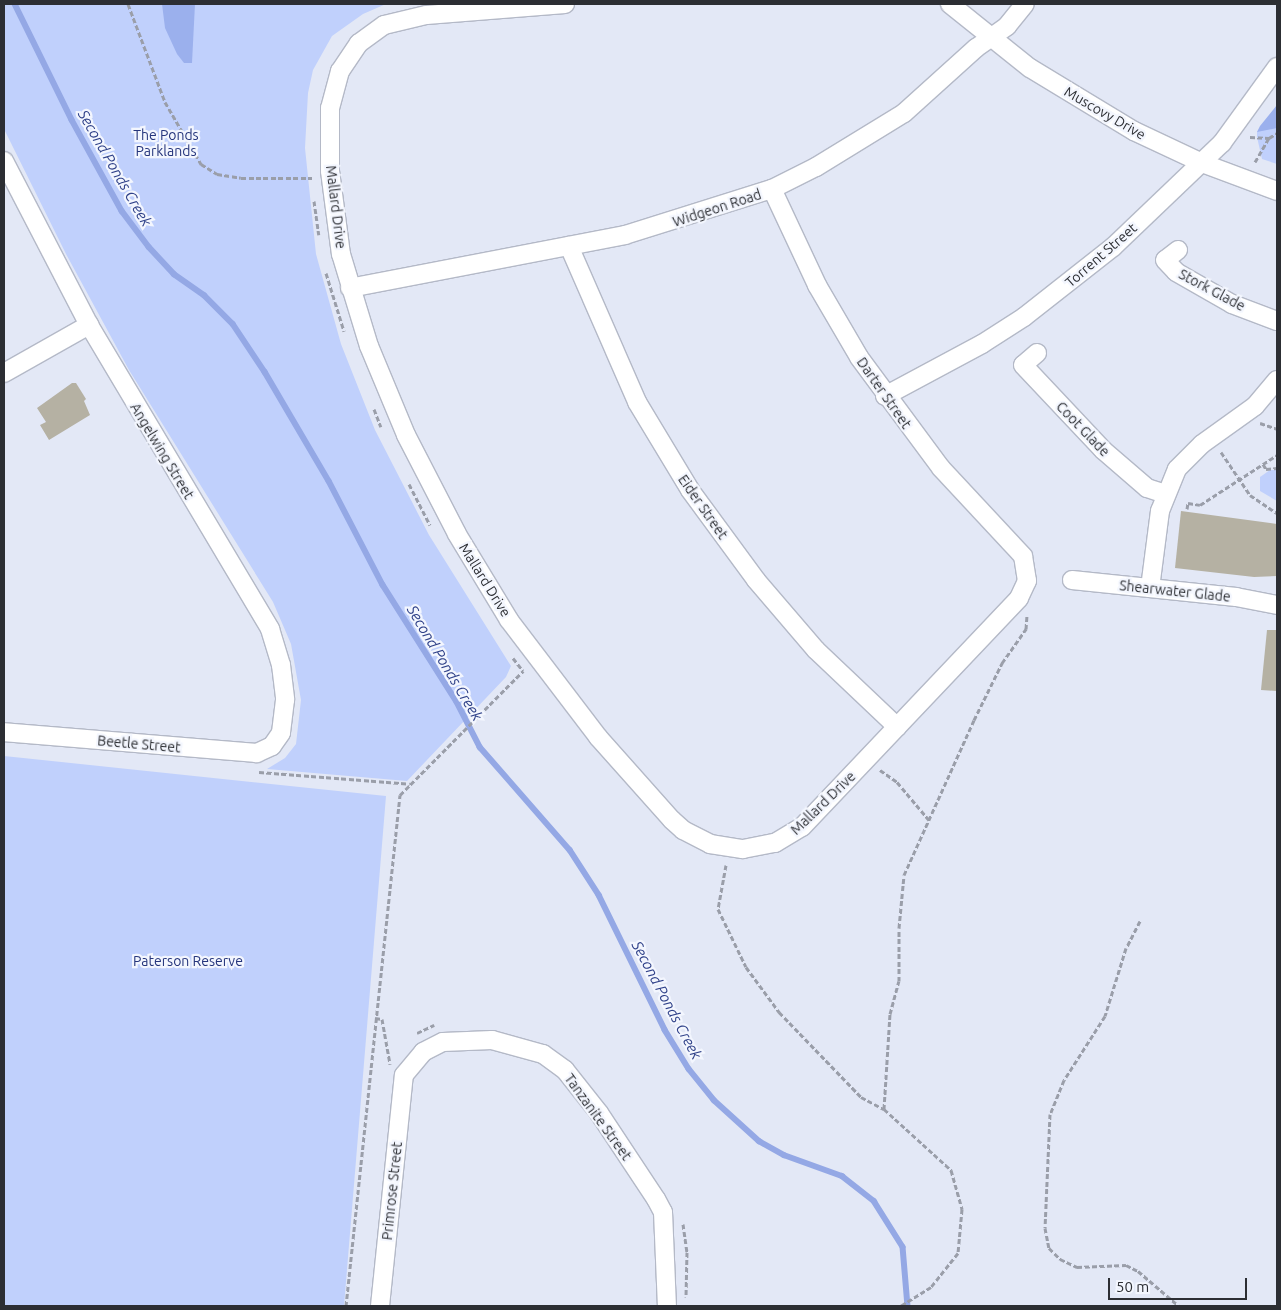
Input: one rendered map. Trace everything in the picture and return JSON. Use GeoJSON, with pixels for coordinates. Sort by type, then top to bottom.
{"type":"FeatureCollection","features":[{"type":"Feature","properties":{"kind":"street","name":"Mallard Drive"},"geometry":{"type":"LineString","coordinates":[[565,4],[426,15],[372,32],[348,56],[334,87],[329,134],[335,218],[350,288],[374,360],[406,435],[484,581],[568,701],[628,774],[683,830],[710,844],[743,849],[775,843],[789,837],[802,828],[1019,598],[1027,574]]}},
{"type":"Feature","properties":{"kind":"street","name":"Muscovy Drive"},"geometry":{"type":"LineString","coordinates":[[950,4],[1030,68],[1134,131],[1202,162],[1277,191]]}},
{"type":"Feature","properties":{"kind":"street","name":"Widgeon Road"},"geometry":{"type":"LineString","coordinates":[[350,288],[569,246],[669,224],[772,189],[816,167],[904,113],[1007,26],[1025,4]]}},
{"type":"Feature","properties":{"kind":"street","name":"Torrent Street"},"geometry":{"type":"LineString","coordinates":[[885,396],[982,344],[1062,289],[1113,247],[1222,143],[1277,67]]}},
{"type":"Feature","properties":{"kind":"street","name":"Angelwing Street"},"geometry":{"type":"LineString","coordinates":[[4,161],[89,325],[270,630],[281,665],[285,700],[281,733],[272,746]]}},
{"type":"Feature","properties":{"kind":"street","name":"Darter Street"},"geometry":{"type":"LineString","coordinates":[[772,189],[836,320],[885,396],[941,468],[1016,548],[1025,561],[1027,574]]}},
{"type":"Feature","properties":{"kind":"street","name":"Eider Street"},"geometry":{"type":"LineString","coordinates":[[569,246],[633,394],[690,490],[756,580],[816,650],[897,727]]}},
{"type":"Feature","properties":{"kind":"street","name":"Stork Glade"},"geometry":{"type":"LineString","coordinates":[[1178,250],[1165,260],[1176,272],[1232,304],[1277,321]]}},
{"type":"Feature","properties":{"kind":"street"},"geometry":{"type":"LineString","coordinates":[[4,373],[89,325]]}},
{"type":"Feature","properties":{"kind":"street","name":"Coot Glade"},"geometry":{"type":"LineString","coordinates":[[1037,353],[1023,365],[1103,450],[1148,488],[1165,494]]}},
{"type":"Feature","properties":{"kind":"street"},"geometry":{"type":"LineString","coordinates":[[1150,588],[1158,522],[1165,494],[1183,462],[1211,437],[1255,406],[1277,380]]}},
{"type":"Feature","properties":{"kind":"street","name":"Shearwater Glade"},"geometry":{"type":"LineString","coordinates":[[1072,580],[1236,597],[1277,606]]}},
{"type":"Feature","properties":{"kind":"street","name":"Beetle Street"},"geometry":{"type":"LineString","coordinates":[[4,732],[244,754],[257,753],[272,746]]}},
{"type":"Feature","properties":{"kind":"street","name":"Tanzanite Street"},"geometry":{"type":"LineString","coordinates":[[398,1072],[423,1052],[443,1042],[466,1040],[492,1040],[532,1050],[565,1070],[598,1112],[663,1212],[667,1306]]}},
{"type":"Feature","properties":{"kind":"street","name":"Primrose Street"},"geometry":{"type":"LineString","coordinates":[[380,1306],[398,1072]]}},
{"type":"Feature","properties":{"kind":"path"},"geometry":{"type":"LineString","coordinates":[[128,4],[165,102],[201,164],[217,174],[241,178],[312,178]]}},
{"type":"Feature","properties":{"kind":"path"},"geometry":{"type":"LineString","coordinates":[[1255,162],[1269,138],[1277,133]]}},
{"type":"Feature","properties":{"kind":"path"},"geometry":{"type":"LineString","coordinates":[[1250,137],[1269,138]]}},
{"type":"Feature","properties":{"kind":"path"},"geometry":{"type":"LineString","coordinates":[[1211,437],[1254,500],[1277,513]]}},
{"type":"Feature","properties":{"kind":"path"},"geometry":{"type":"LineString","coordinates":[[1187,509],[1188,503],[1200,504],[1277,455]]}},
{"type":"Feature","properties":{"kind":"path"},"geometry":{"type":"LineString","coordinates":[[1264,464],[1266,469],[1277,468]]}},
{"type":"Feature","properties":{"kind":"path"},"geometry":{"type":"LineString","coordinates":[[884,1109],[890,1014],[899,981],[898,928],[904,875],[1002,663],[1026,629],[1027,616]]}},
{"type":"Feature","properties":{"kind":"path"},"geometry":{"type":"LineString","coordinates":[[346,1306],[400,795],[512,681]]}},
{"type":"Feature","properties":{"kind":"path"},"geometry":{"type":"LineString","coordinates":[[880,770],[896,782],[929,820]]}},
{"type":"Feature","properties":{"kind":"path"},"geometry":{"type":"LineString","coordinates":[[255,772],[410,784]]}},
{"type":"Feature","properties":{"kind":"path"},"geometry":{"type":"LineString","coordinates":[[726,865],[718,909],[746,967],[779,1012],[861,1097],[884,1109],[951,1170],[962,1209],[958,1253],[932,1287],[901,1306]]}},
{"type":"Feature","properties":{"kind":"path"},"geometry":{"type":"LineString","coordinates":[[1140,921],[1126,948],[1105,1016],[1064,1080],[1050,1114],[1045,1228],[1049,1248],[1060,1260],[1077,1267],[1126,1265],[1138,1271],[1179,1306]]}},
{"type":"Feature","properties":{"kind":"path"},"geometry":{"type":"LineString","coordinates":[[375,1018],[382,1019],[398,1072]]}},
{"type":"Feature","properties":{"kind":"green space","name":"The Ponds Parklands"},"geometry":{"type":"Polygon","coordinates":[[[4,4],[386,4],[363,14],[332,36],[313,70],[308,93],[305,148],[316,254],[341,344],[375,430],[429,535],[511,666],[506,677],[407,781],[267,769],[285,758],[296,744],[301,700],[291,644],[273,602],[129,370],[66,254],[4,129],[4,4]]]}},
{"type":"Feature","properties":{"kind":"green space"},"geometry":{"type":"Polygon","coordinates":[[[1277,105],[1277,164],[1262,159],[1257,132],[1277,105]]]}},
{"type":"Feature","properties":{"kind":"green space"},"geometry":{"type":"Polygon","coordinates":[[[1270,470],[1277,470],[1277,501],[1260,491],[1260,477],[1270,470]]]}},
{"type":"Feature","properties":{"kind":"green space","name":"Paterson Reserve"},"geometry":{"type":"Polygon","coordinates":[[[4,756],[386,796],[344,1306],[4,1306],[4,756]]]}},
{"type":"Feature","properties":{"kind":"shaded area"},"geometry":{"type":"Polygon","coordinates":[[[162,4],[195,4],[192,63],[184,63],[177,54],[165,28],[162,4]]]}},
{"type":"Feature","properties":{"kind":"shaded area"},"geometry":{"type":"Polygon","coordinates":[[[1277,105],[1277,128],[1257,132],[1260,126],[1277,105]]]}},
{"type":"Feature","properties":{"kind":"building"},"geometry":{"type":"Polygon","coordinates":[[[72,383],[76,383],[86,399],[84,401],[90,415],[49,440],[40,425],[46,422],[37,408],[72,383]]]}},
{"type":"Feature","properties":{"kind":"building"},"geometry":{"type":"Polygon","coordinates":[[[1181,511],[1277,524],[1277,576],[1254,577],[1175,568],[1181,511]]]}},
{"type":"Feature","properties":{"kind":"building"},"geometry":{"type":"Polygon","coordinates":[[[1267,630],[1277,630],[1277,691],[1261,690],[1267,630]]]}},
{"type":"Feature","properties":{"kind":"waterway","name":"Second Ponds Creek"},"geometry":{"type":"LineString","coordinates":[[15,4],[72,120],[122,211],[149,247],[174,274],[204,295],[233,324],[265,372],[329,481],[383,585],[457,702],[480,747],[570,850],[599,895],[665,1030],[689,1069],[714,1100],[759,1141],[784,1155],[842,1176],[874,1201],[903,1247],[908,1306]]}}]}
